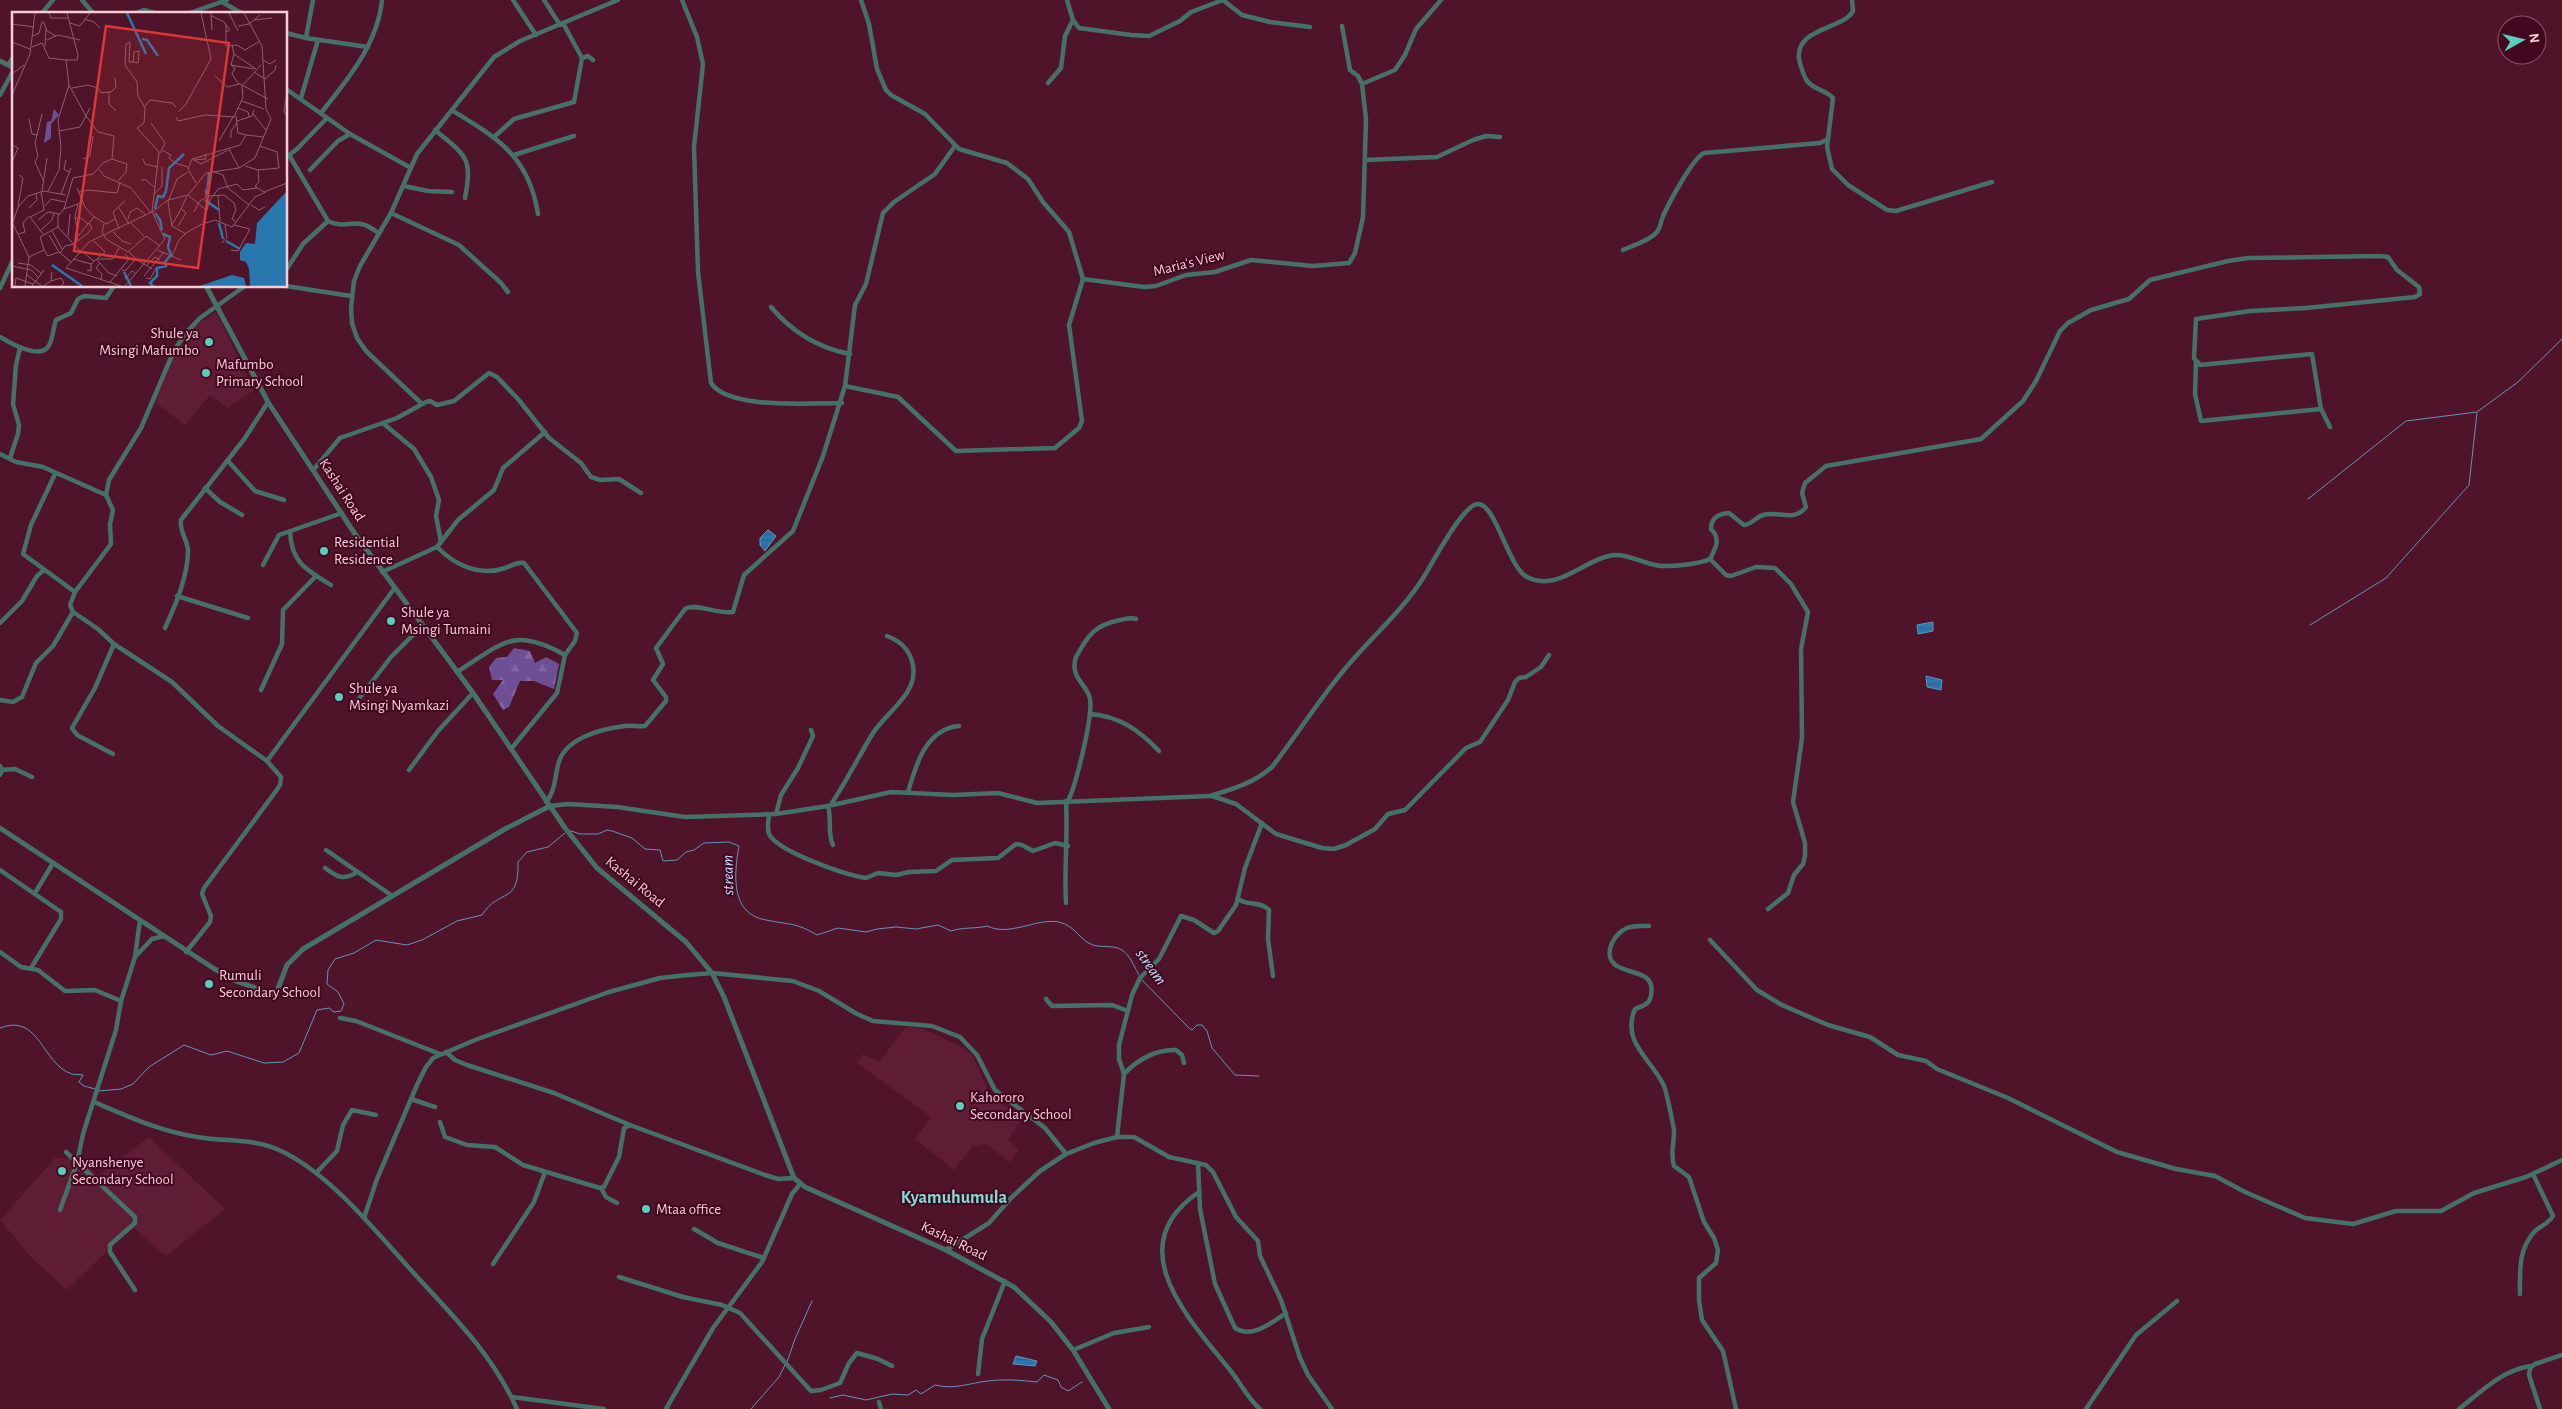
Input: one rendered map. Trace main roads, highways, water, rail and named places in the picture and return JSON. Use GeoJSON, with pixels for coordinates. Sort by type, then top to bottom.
{"type":"FeatureCollection","features":[{"type":"Feature","properties":{"kind":"water"},"geometry":{"type":"Polygon","coordinates":[[[768,530],[776,536],[765,551],[760,545],[760,538],[768,530]]]}},
{"type":"Feature","properties":{"kind":"water"},"geometry":{"type":"Polygon","coordinates":[[[1933,622],[1933,631],[1918,634],[1917,625],[1933,622]]]}},
{"type":"Feature","properties":{"kind":"water"},"geometry":{"type":"Polygon","coordinates":[[[1926,676],[1942,680],[1941,690],[1927,687],[1926,676]]]}},
{"type":"Feature","properties":{"kind":"water"},"geometry":{"type":"Polygon","coordinates":[[[1016,1356],[1037,1361],[1035,1366],[1013,1364],[1016,1356]]]}},
{"type":"Feature","properties":{"kind":"waterway"},"geometry":{"type":"LineString","coordinates":[[2308,499],[2406,421],[2477,412],[2518,382],[2562,339]]}},
{"type":"Feature","properties":{"kind":"waterway"},"geometry":{"type":"LineString","coordinates":[[2310,625],[2386,578],[2469,485],[2477,413]]}},
{"type":"Feature","properties":{"kind":"waterway","name":"stream"},"geometry":{"type":"LineString","coordinates":[[571,831],[580,834],[598,834],[607,830],[612,831],[632,838],[645,849],[660,850],[663,861],[677,860],[686,852],[694,850],[704,843],[729,842],[739,846],[736,869],[737,891],[740,901],[746,910],[754,916],[798,926],[817,935],[838,928],[866,932],[896,927],[916,929],[938,925],[951,931],[987,926],[996,929],[1014,929],[1041,922],[1059,922],[1070,927],[1095,946],[1112,947],[1122,950],[1129,957],[1139,975]]}},
{"type":"Feature","properties":{"kind":"waterway","name":"stream"},"geometry":{"type":"LineString","coordinates":[[99,1091],[121,1089],[133,1084],[149,1067],[184,1045],[211,1055],[227,1051],[264,1063],[283,1062],[299,1053],[317,1010],[329,1008],[334,1012],[341,1011],[344,1004],[338,992],[327,984],[328,970],[335,959],[354,953],[376,940],[407,945],[422,940],[457,921],[482,915],[495,901],[512,891],[517,876],[518,862],[527,852],[548,847],[565,833]]}},
{"type":"Feature","properties":{"kind":"waterway","name":"stream"},"geometry":{"type":"LineString","coordinates":[[1141,979],[1189,1028],[1192,1030],[1197,1025],[1202,1025],[1207,1031],[1212,1048],[1235,1075],[1259,1076]]}},
{"type":"Feature","properties":{"kind":"waterway","name":"stream"},"geometry":{"type":"LineString","coordinates":[[0,1028],[13,1025],[24,1027],[32,1033],[62,1069],[72,1074],[83,1075],[79,1082],[84,1086],[95,1089]]}},
{"type":"Feature","properties":{"kind":"waterway"},"geometry":{"type":"LineString","coordinates":[[787,1362],[812,1301]]}},
{"type":"Feature","properties":{"kind":"waterway"},"geometry":{"type":"LineString","coordinates":[[751,1409],[779,1377],[785,1365]]}},
{"type":"Feature","properties":{"kind":"waterway"},"geometry":{"type":"LineString","coordinates":[[830,1398],[843,1395],[866,1400],[892,1394],[908,1395],[916,1390],[921,1394],[935,1385],[956,1386],[994,1380],[1037,1382],[1044,1375],[1058,1380],[1061,1387],[1068,1391],[1082,1382]]}},
{"type":"Feature","properties":{"kind":"place","name":"Shule ya Msingi Mafumbo"},"geometry":{"type":"Point","coordinates":[209,342]}},
{"type":"Feature","properties":{"kind":"place","name":"Mafumbo Primary School"},"geometry":{"type":"Point","coordinates":[206,373]}},
{"type":"Feature","properties":{"kind":"place","name":"Residential Residence"},"geometry":{"type":"Point","coordinates":[324,551]}},
{"type":"Feature","properties":{"kind":"place","name":"Shule ya Msingi Tumaini"},"geometry":{"type":"Point","coordinates":[391,621]}},
{"type":"Feature","properties":{"kind":"place","name":"Shule ya Msingi Nyamkazi"},"geometry":{"type":"Point","coordinates":[339,697]}},
{"type":"Feature","properties":{"kind":"place","name":"Rumuli Secondary School"},"geometry":{"type":"Point","coordinates":[209,984]}},
{"type":"Feature","properties":{"kind":"place","name":"Kahororo Secondary School"},"geometry":{"type":"Point","coordinates":[960,1106]}},
{"type":"Feature","properties":{"kind":"place","name":"Nyanshenye Secondary School"},"geometry":{"type":"Point","coordinates":[62,1171]}},
{"type":"Feature","properties":{"kind":"place","name":"Mtaa office"},"geometry":{"type":"Point","coordinates":[646,1209]}},
{"type":"Feature","properties":{"kind":"district","name":"Kyamuhumula"},"geometry":{"type":"Point","coordinates":[954,1198]}}]}
